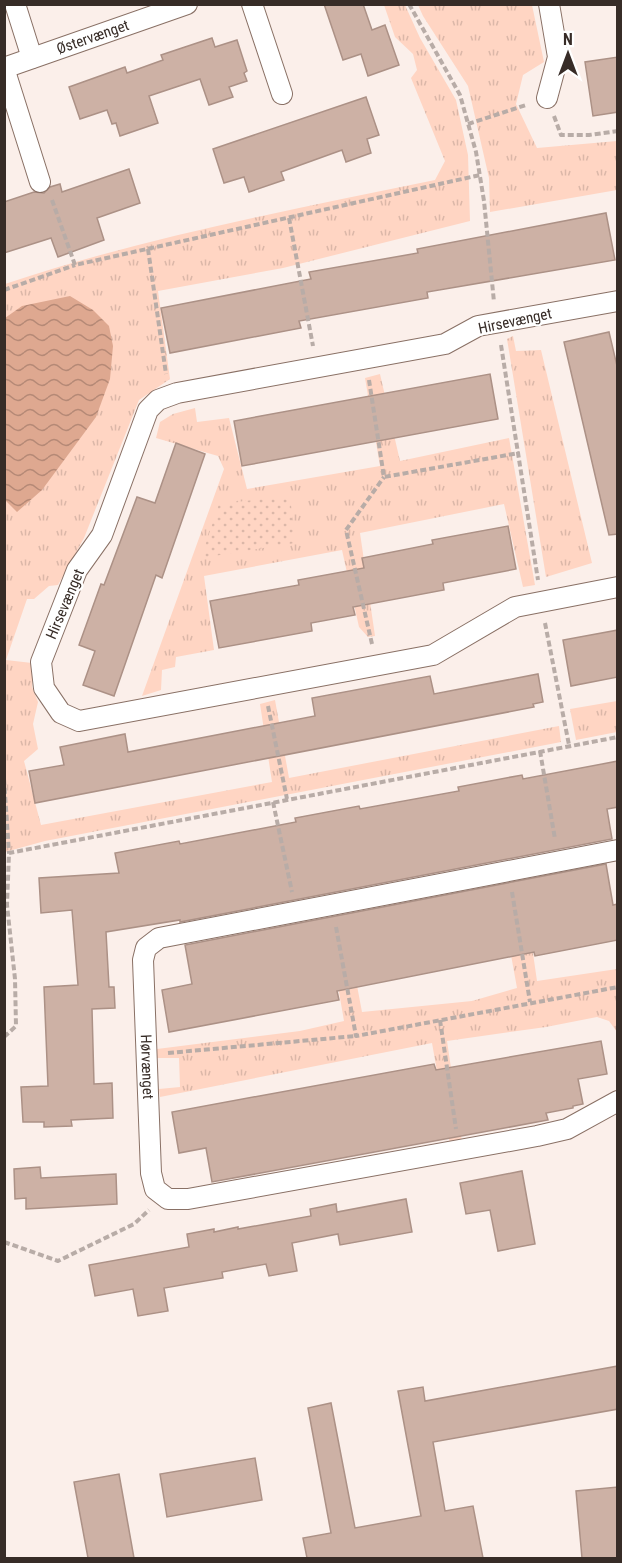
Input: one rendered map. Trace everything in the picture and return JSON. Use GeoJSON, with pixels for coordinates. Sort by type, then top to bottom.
{"type":"FeatureCollection","features":[{"type":"Feature","properties":{"kind":"street"},"geometry":{"type":"LineString","coordinates":[[15,4],[32,58]]}},
{"type":"Feature","properties":{"kind":"street","name":"Østervænget"},"geometry":{"type":"LineString","coordinates":[[40,182],[4,68],[187,4]]}},
{"type":"Feature","properties":{"kind":"street"},"geometry":{"type":"LineString","coordinates":[[252,4],[282,94]]}},
{"type":"Feature","properties":{"kind":"street"},"geometry":{"type":"LineString","coordinates":[[547,99],[558,57],[549,4]]}},
{"type":"Feature","properties":{"kind":"street","name":"Hirsevænget"},"geometry":{"type":"LineString","coordinates":[[618,301],[478,326],[445,344],[317,367],[158,400],[148,410],[102,535],[77,570],[41,662],[44,688],[61,713],[79,722],[433,655],[515,607],[618,587]]}},
{"type":"Feature","properties":{"kind":"street","name":"Hørvænget"},"geometry":{"type":"LineString","coordinates":[[165,1196],[155,1189],[151,1173],[143,960],[146,948],[159,939],[618,850]]}},
{"type":"Feature","properties":{"kind":"street"},"geometry":{"type":"LineString","coordinates":[[165,1196],[168,1199],[188,1198],[567,1129],[618,1101]]}},
{"type":"Feature","properties":{"kind":"path"},"geometry":{"type":"LineString","coordinates":[[409,4],[460,95],[480,175],[497,323],[541,602],[569,746]]}},
{"type":"Feature","properties":{"kind":"path"},"geometry":{"type":"LineString","coordinates":[[468,124],[547,99],[561,135],[589,135],[618,130]]}},
{"type":"Feature","properties":{"kind":"path"},"geometry":{"type":"LineString","coordinates":[[4,290],[75,265],[480,175]]}},
{"type":"Feature","properties":{"kind":"path"},"geometry":{"type":"LineString","coordinates":[[40,182],[53,202],[75,265]]}},
{"type":"Feature","properties":{"kind":"path"},"geometry":{"type":"LineString","coordinates":[[289,217],[317,367]]}},
{"type":"Feature","properties":{"kind":"path"},"geometry":{"type":"LineString","coordinates":[[148,249],[170,396]]}},
{"type":"Feature","properties":{"kind":"path"},"geometry":{"type":"LineString","coordinates":[[365,358],[384,477]]}},
{"type":"Feature","properties":{"kind":"path"},"geometry":{"type":"LineString","coordinates":[[377,666],[346,530],[384,477],[519,453]]}},
{"type":"Feature","properties":{"kind":"path"},"geometry":{"type":"LineString","coordinates":[[264,687],[287,799]]}},
{"type":"Feature","properties":{"kind":"path"},"geometry":{"type":"LineString","coordinates":[[9,853],[618,736]]}},
{"type":"Feature","properties":{"kind":"path"},"geometry":{"type":"LineString","coordinates":[[540,751],[558,860]]}},
{"type":"Feature","properties":{"kind":"path"},"geometry":{"type":"LineString","coordinates":[[4,779],[9,853],[6,905],[15,979],[16,1026],[4,1037]]}},
{"type":"Feature","properties":{"kind":"path"},"geometry":{"type":"LineString","coordinates":[[273,802],[297,913]]}},
{"type":"Feature","properties":{"kind":"path"},"geometry":{"type":"LineString","coordinates":[[508,870],[530,1002]]}},
{"type":"Feature","properties":{"kind":"path"},"geometry":{"type":"LineString","coordinates":[[332,905],[356,1036]]}},
{"type":"Feature","properties":{"kind":"path"},"geometry":{"type":"LineString","coordinates":[[147,1055],[356,1036],[618,987]]}},
{"type":"Feature","properties":{"kind":"path"},"geometry":{"type":"LineString","coordinates":[[440,1020],[459,1150]]}},
{"type":"Feature","properties":{"kind":"path"},"geometry":{"type":"LineString","coordinates":[[4,1242],[58,1261],[134,1224],[165,1196]]}},
{"type":"Feature","properties":{"kind":"green space"},"geometry":{"type":"Polygon","coordinates":[[[384,5],[405,5],[420,38],[456,100],[468,155],[470,221],[283,268],[158,291],[170,379],[139,400],[84,538],[58,585],[49,586],[34,599],[27,599],[6,660],[32,663],[32,687],[38,702],[33,724],[38,749],[24,761],[41,825],[272,782],[260,704],[275,700],[289,778],[559,726],[561,742],[45,841],[5,852],[5,284],[164,238],[435,180],[445,161],[411,78],[417,70],[413,54],[395,37],[384,5]]]}},
{"type":"Feature","properties":{"kind":"green space"},"geometry":{"type":"Polygon","coordinates":[[[418,5],[532,5],[544,62],[523,75],[516,104],[537,148],[617,141],[617,190],[490,212],[489,178],[468,86],[418,5]]]}},
{"type":"Feature","properties":{"kind":"green space"},"geometry":{"type":"Polygon","coordinates":[[[513,336],[516,351],[541,350],[592,563],[546,577],[507,339],[513,336]]]}},
{"type":"Feature","properties":{"kind":"green space"},"geometry":{"type":"Polygon","coordinates":[[[380,374],[400,461],[509,438],[535,585],[523,587],[504,504],[360,533],[375,636],[368,637],[359,627],[342,550],[204,576],[214,650],[176,657],[175,667],[162,670],[161,690],[142,696],[224,469],[218,456],[156,438],[160,422],[173,414],[195,408],[197,422],[229,418],[247,489],[380,466],[365,378],[380,374]]]}},
{"type":"Feature","properties":{"kind":"green space"},"geometry":{"type":"Polygon","coordinates":[[[290,496],[295,543],[201,558],[219,504],[290,496]]]}},
{"type":"Feature","properties":{"kind":"green space"},"geometry":{"type":"Polygon","coordinates":[[[617,701],[617,732],[576,740],[570,709],[617,701]]]}},
{"type":"Feature","properties":{"kind":"green space"},"geometry":{"type":"Polygon","coordinates":[[[523,884],[537,981],[617,969],[617,1032],[609,1021],[597,1017],[546,1027],[447,1041],[462,1142],[450,1145],[432,1043],[160,1097],[159,1089],[180,1087],[179,1058],[157,1058],[157,1049],[300,1031],[344,1021],[327,922],[344,917],[362,1012],[472,1001],[517,988],[499,889],[523,884]]]}},
{"type":"Feature","properties":{"kind":"water"},"geometry":{"type":"Polygon","coordinates":[[[70,296],[93,310],[109,326],[113,346],[110,379],[96,417],[42,490],[17,512],[6,501],[5,318],[22,306],[70,296]]]}},
{"type":"Feature","properties":{"kind":"building"},"geometry":{"type":"Polygon","coordinates":[[[324,4],[363,4],[372,30],[385,25],[399,65],[368,76],[361,54],[343,60],[324,4]]]}},
{"type":"Feature","properties":{"kind":"building"},"geometry":{"type":"Polygon","coordinates":[[[212,38],[215,47],[237,40],[247,71],[244,73],[247,81],[229,87],[233,97],[209,105],[200,79],[149,96],[158,123],[120,136],[116,123],[112,124],[107,110],[80,119],[69,87],[125,67],[127,73],[163,60],[161,55],[212,38]]]}},
{"type":"Feature","properties":{"kind":"building"},"geometry":{"type":"Polygon","coordinates":[[[618,57],[618,112],[593,116],[585,62],[618,57]]]}},
{"type":"Feature","properties":{"kind":"building"},"geometry":{"type":"Polygon","coordinates":[[[366,97],[379,135],[367,139],[371,153],[346,162],[342,150],[281,172],[284,180],[249,192],[244,177],[224,183],[213,149],[366,97]]]}},
{"type":"Feature","properties":{"kind":"building"},"geometry":{"type":"Polygon","coordinates":[[[129,169],[140,203],[97,218],[104,240],[58,257],[51,238],[4,253],[4,202],[34,192],[44,193],[50,187],[60,184],[62,192],[129,169]]]}},
{"type":"Feature","properties":{"kind":"building"},"geometry":{"type":"Polygon","coordinates":[[[606,213],[615,260],[427,292],[428,298],[299,321],[301,328],[170,353],[161,308],[311,279],[309,272],[418,253],[417,249],[606,213]]]}},
{"type":"Feature","properties":{"kind":"building"},"geometry":{"type":"Polygon","coordinates":[[[609,332],[618,370],[618,534],[609,535],[564,342],[609,332]]]}},
{"type":"Feature","properties":{"kind":"building"},"geometry":{"type":"Polygon","coordinates":[[[490,374],[498,419],[242,466],[234,421],[490,374]]]}},
{"type":"Feature","properties":{"kind":"building"},"geometry":{"type":"Polygon","coordinates":[[[176,443],[205,454],[162,578],[156,575],[114,696],[83,685],[95,651],[79,645],[137,497],[155,503],[176,443]]]}},
{"type":"Feature","properties":{"kind":"building"},"geometry":{"type":"Polygon","coordinates":[[[508,526],[516,569],[443,583],[444,590],[353,607],[355,615],[311,623],[312,631],[219,648],[210,601],[299,585],[298,580],[364,568],[362,558],[433,544],[432,540],[508,526]]]}},
{"type":"Feature","properties":{"kind":"building"},"geometry":{"type":"Polygon","coordinates":[[[618,630],[618,677],[571,686],[563,640],[618,630]]]}},
{"type":"Feature","properties":{"kind":"building"},"geometry":{"type":"Polygon","coordinates":[[[538,674],[543,702],[533,704],[534,707],[35,803],[29,771],[64,765],[60,747],[125,734],[128,752],[315,716],[312,698],[430,676],[434,694],[538,674]]]}},
{"type":"Feature","properties":{"kind":"building"},"geometry":{"type":"Polygon","coordinates":[[[618,761],[618,807],[607,809],[612,839],[180,922],[180,920],[106,932],[109,987],[114,987],[115,1008],[92,1009],[94,1084],[112,1083],[113,1118],[71,1120],[72,1126],[44,1127],[44,1122],[23,1122],[21,1087],[48,1086],[44,987],[78,985],[72,910],[41,913],[39,878],[119,873],[115,853],[179,841],[180,844],[296,822],[295,818],[359,806],[360,809],[459,791],[458,787],[522,775],[523,779],[618,761]]]}},
{"type":"Feature","properties":{"kind":"building"},"geometry":{"type":"Polygon","coordinates":[[[606,864],[613,905],[618,904],[618,940],[535,956],[534,952],[337,991],[339,1000],[169,1032],[162,990],[192,984],[185,945],[606,864]]]}},
{"type":"Feature","properties":{"kind":"building"},"geometry":{"type":"Polygon","coordinates":[[[601,1041],[607,1074],[578,1079],[583,1104],[546,1113],[548,1120],[212,1182],[206,1148],[179,1153],[172,1112],[434,1064],[436,1070],[601,1041]]]}},
{"type":"Feature","properties":{"kind":"building"},"geometry":{"type":"Polygon","coordinates":[[[40,1167],[41,1178],[116,1174],[117,1204],[26,1209],[26,1198],[15,1199],[14,1169],[40,1167]]]}},
{"type":"Feature","properties":{"kind":"building"},"geometry":{"type":"Polygon","coordinates":[[[522,1171],[535,1244],[498,1251],[490,1210],[466,1214],[460,1183],[522,1171]]]}},
{"type":"Feature","properties":{"kind":"building"},"geometry":{"type":"Polygon","coordinates":[[[406,1199],[412,1232],[340,1245],[338,1234],[292,1243],[297,1271],[269,1276],[266,1264],[222,1272],[223,1278],[164,1288],[168,1311],[138,1316],[133,1289],[95,1296],[89,1265],[189,1247],[187,1234],[214,1229],[214,1232],[238,1227],[238,1229],[311,1216],[310,1209],[336,1204],[337,1212],[406,1199]]]}},
{"type":"Feature","properties":{"kind":"building"},"geometry":{"type":"Polygon","coordinates":[[[618,1366],[618,1409],[433,1442],[445,1511],[473,1506],[483,1558],[307,1558],[303,1538],[331,1533],[308,1408],[331,1403],[355,1528],[421,1516],[398,1391],[423,1387],[425,1401],[618,1366]]]}},
{"type":"Feature","properties":{"kind":"building"},"geometry":{"type":"Polygon","coordinates":[[[255,1458],[262,1500],[167,1517],[160,1474],[255,1458]]]}},
{"type":"Feature","properties":{"kind":"building"},"geometry":{"type":"Polygon","coordinates":[[[119,1474],[134,1558],[88,1558],[74,1482],[119,1474]]]}},
{"type":"Feature","properties":{"kind":"building"},"geometry":{"type":"Polygon","coordinates":[[[618,1487],[618,1558],[582,1558],[576,1491],[618,1487]]]}}]}
